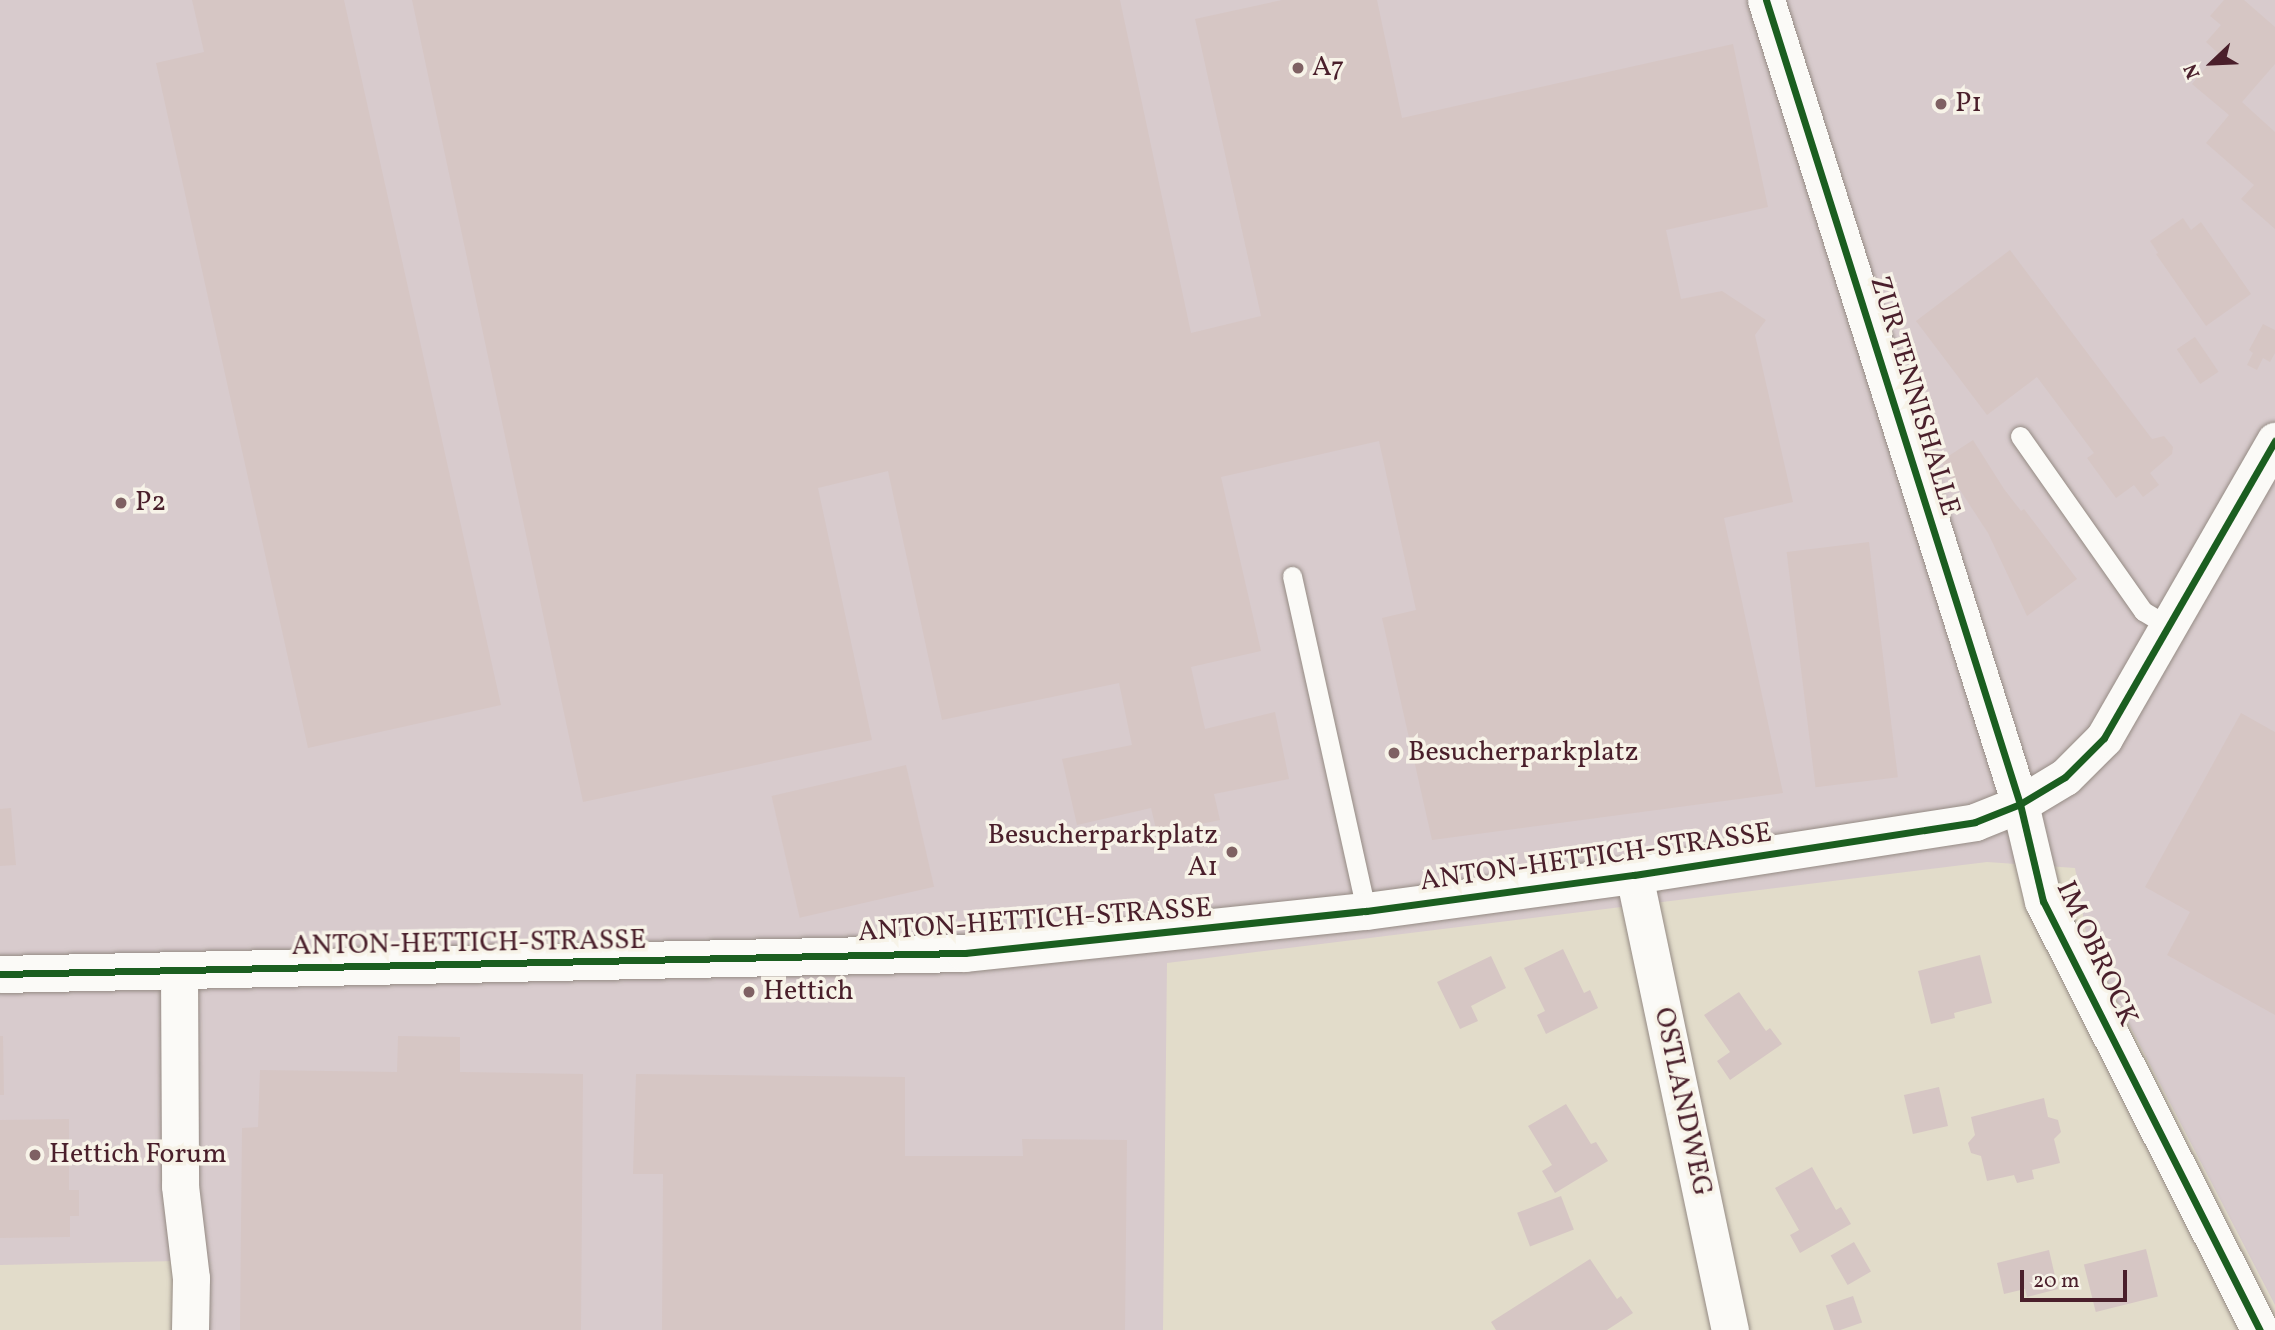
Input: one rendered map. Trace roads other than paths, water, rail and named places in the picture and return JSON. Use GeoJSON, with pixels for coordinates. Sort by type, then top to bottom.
{"type":"FeatureCollection","features":[{"type":"Feature","properties":{"kind":"street","name":"ZUR TENNISHALLE"},"geometry":{"type":"LineString","coordinates":[[1766,0],[2020,804]]}},
{"type":"Feature","properties":{"kind":"street"},"geometry":{"type":"LineString","coordinates":[[2020,804],[2064,777],[2104,737],[2170,627],[2275,441]]}},
{"type":"Feature","properties":{"kind":"street","name":"ANTON-HETTICH-STRASSE"},"geometry":{"type":"LineString","coordinates":[[0,974],[965,953],[1366,911],[1634,875],[1975,822],[2020,804]]}},
{"type":"Feature","properties":{"kind":"street","name":"IM OBROCK"},"geometry":{"type":"LineString","coordinates":[[2020,804],[2043,901],[2260,1330]]}},
{"type":"Feature","properties":{"kind":"street","name":"OSTLANDWEG"},"geometry":{"type":"LineString","coordinates":[[1634,875],[1730,1330]]}},
{"type":"Feature","properties":{"kind":"street"},"geometry":{"type":"LineString","coordinates":[[179,972],[180,1186],[191,1278],[190,1330]]}},
{"type":"Feature","properties":{"kind":"lane"},"geometry":{"type":"LineString","coordinates":[[2020,436],[2143,611],[2170,627]]}},
{"type":"Feature","properties":{"kind":"lane"},"geometry":{"type":"LineString","coordinates":[[1292,576],[1366,911]]}},
{"type":"Feature","properties":{"kind":"place","name":"A7"},"geometry":{"type":"Point","coordinates":[1298,68]}},
{"type":"Feature","properties":{"kind":"place","name":"P1"},"geometry":{"type":"Point","coordinates":[1941,104]}},
{"type":"Feature","properties":{"kind":"place","name":"P2"},"geometry":{"type":"Point","coordinates":[121,503]}},
{"type":"Feature","properties":{"kind":"place","name":"Besucherparkplatz"},"geometry":{"type":"Point","coordinates":[1394,753]}},
{"type":"Feature","properties":{"kind":"place","name":"Besucherparkplatz A1"},"geometry":{"type":"Point","coordinates":[1232,852]}},
{"type":"Feature","properties":{"kind":"place","name":"Hettich"},"geometry":{"type":"Point","coordinates":[749,992]}},
{"type":"Feature","properties":{"kind":"place","name":"Hettich Forum"},"geometry":{"type":"Point","coordinates":[35,1155]}}]}
